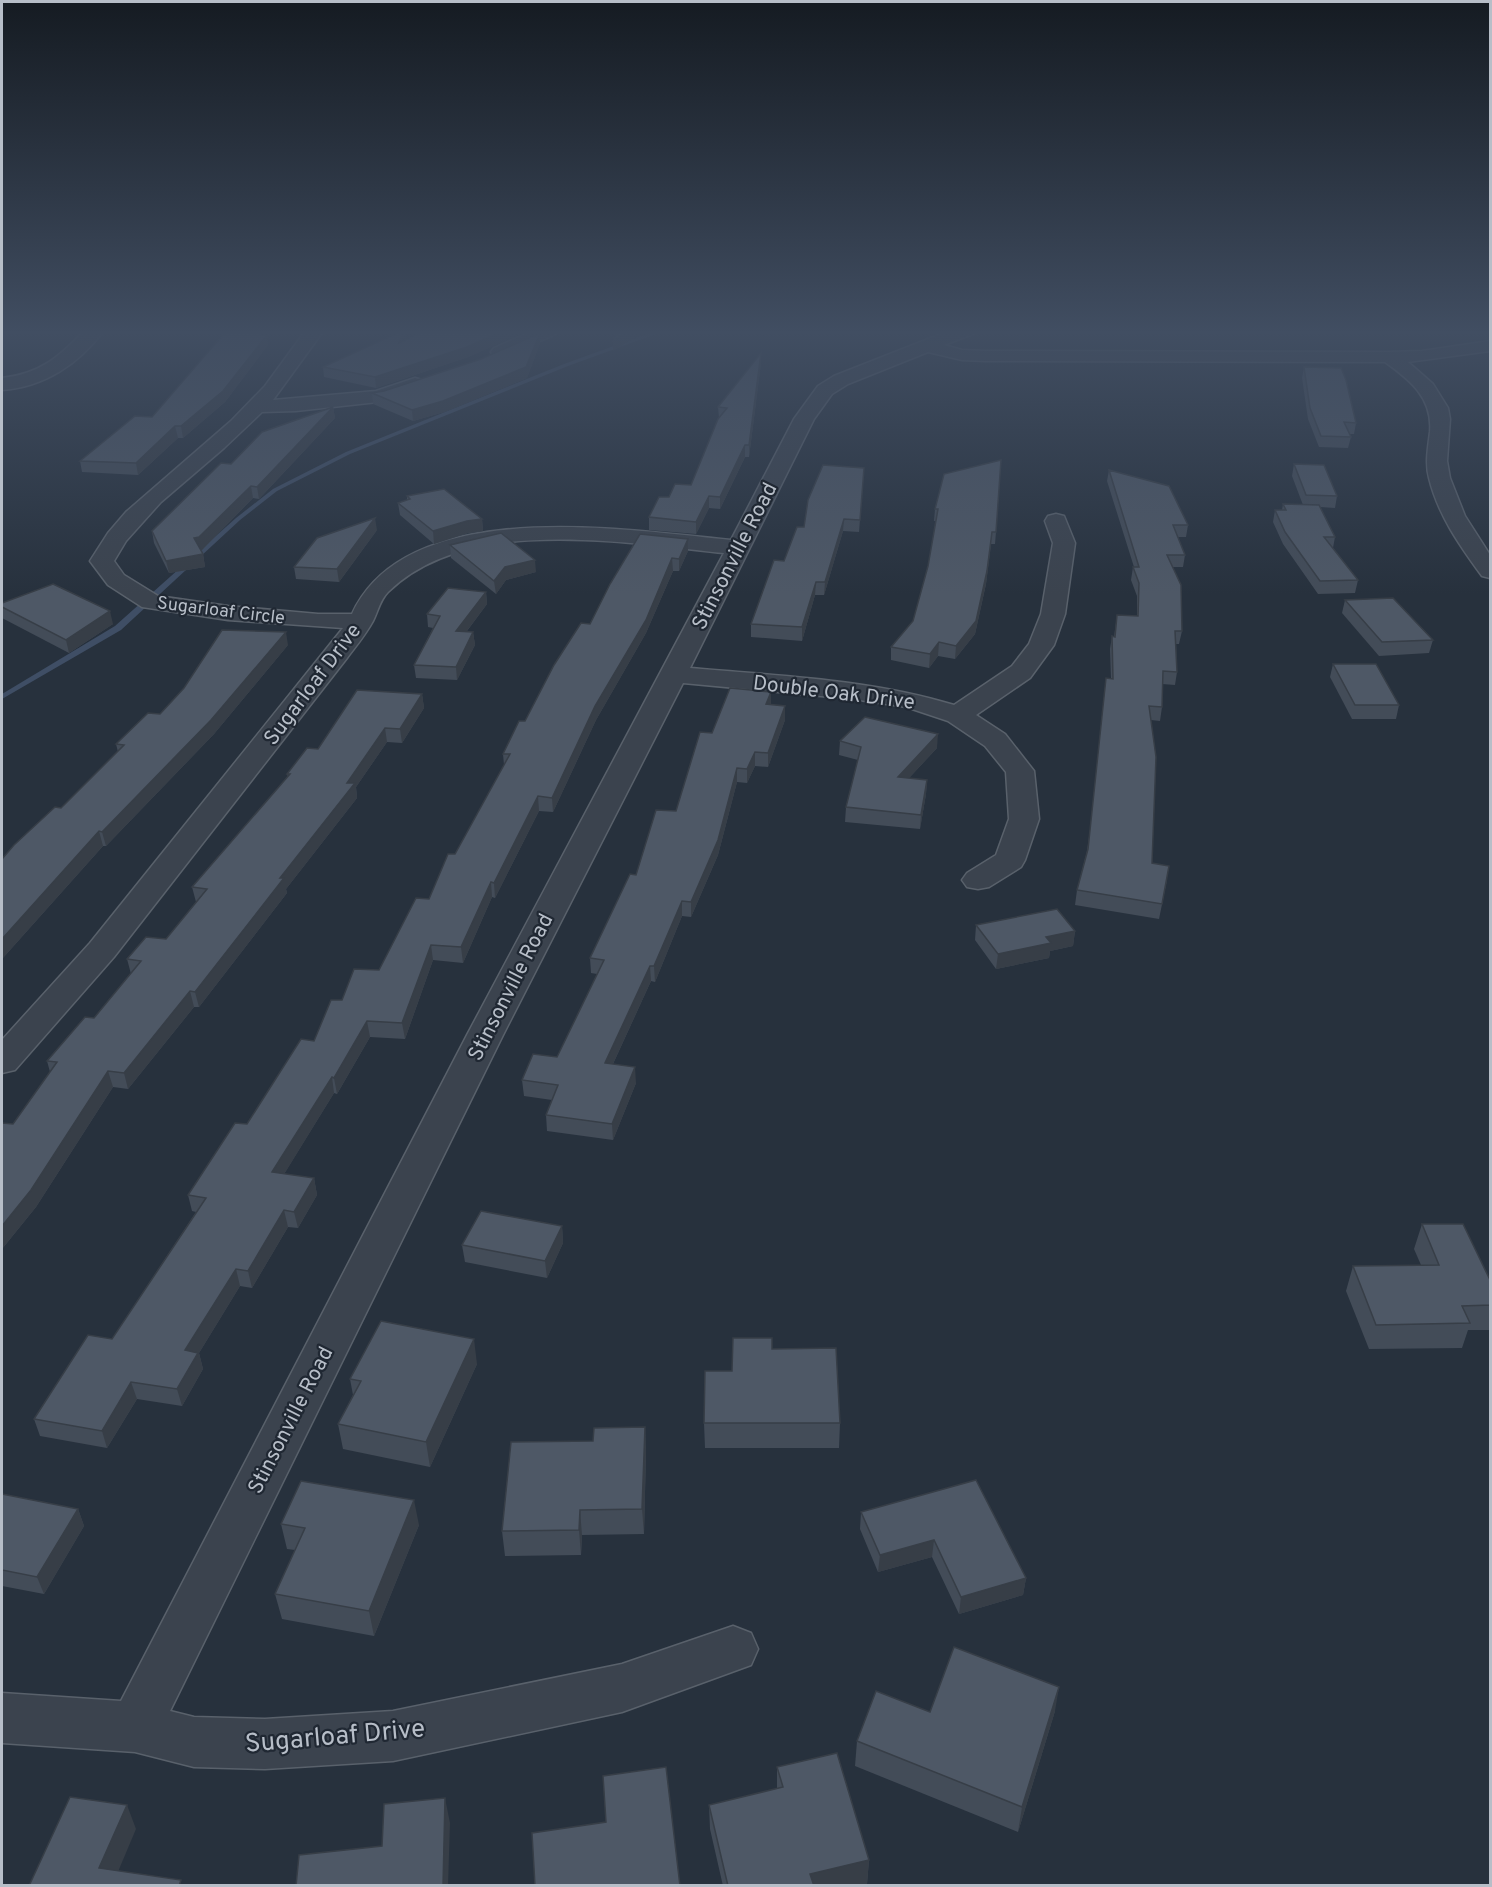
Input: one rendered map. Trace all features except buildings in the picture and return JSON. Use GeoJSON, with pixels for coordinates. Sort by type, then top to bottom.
{"type":"FeatureCollection","features":[{"type":"Feature","properties":{"kind":"street","name":"Sugarloaf Circle"},"geometry":{"type":"LineString","coordinates":[[244,418],[114,539],[102,561],[116,580],[151,602],[228,613],[318,621],[360,621]]}},
{"type":"Feature","properties":{"kind":"street","name":"Stinsonville Road"},"geometry":{"type":"LineString","coordinates":[[135,1727],[485,1035],[805,418]]}},
{"type":"Feature","properties":{"kind":"street"},"geometry":{"type":"LineString","coordinates":[[1441,418],[1437,455],[1438,476],[1447,504],[1463,534],[1491,571]]}},
{"type":"Feature","properties":{"kind":"street"},"geometry":{"type":"LineString","coordinates":[[958,715],[1021,672],[1041,645],[1053,614],[1064,543],[1056,521]]}},
{"type":"Feature","properties":{"kind":"street","name":"Sugarloaf Drive"},"geometry":{"type":"LineString","coordinates":[[2,1062],[102,950],[276,734],[360,621],[373,595],[397,571],[442,549],[464,543],[532,534],[560,534],[738,548]]}},
{"type":"Feature","properties":{"kind":"street","name":"Double Oak Drive"},"geometry":{"type":"LineString","coordinates":[[674,674],[854,691],[910,700],[958,715],[995,740],[1020,771],[1024,819],[1010,861],[978,880]]}},
{"type":"Feature","properties":{"kind":"street","name":"Sugarloaf Drive"},"geometry":{"type":"LineString","coordinates":[[2,1718],[135,1727],[194,1742],[264,1744],[393,1736],[622,1688],[733,1649]]}},
{"type":"Feature","properties":{"kind":"waterway"},"geometry":{"type":"LineString","coordinates":[[2,697],[118,628],[238,519],[275,490],[348,453],[435,418]]}}]}
